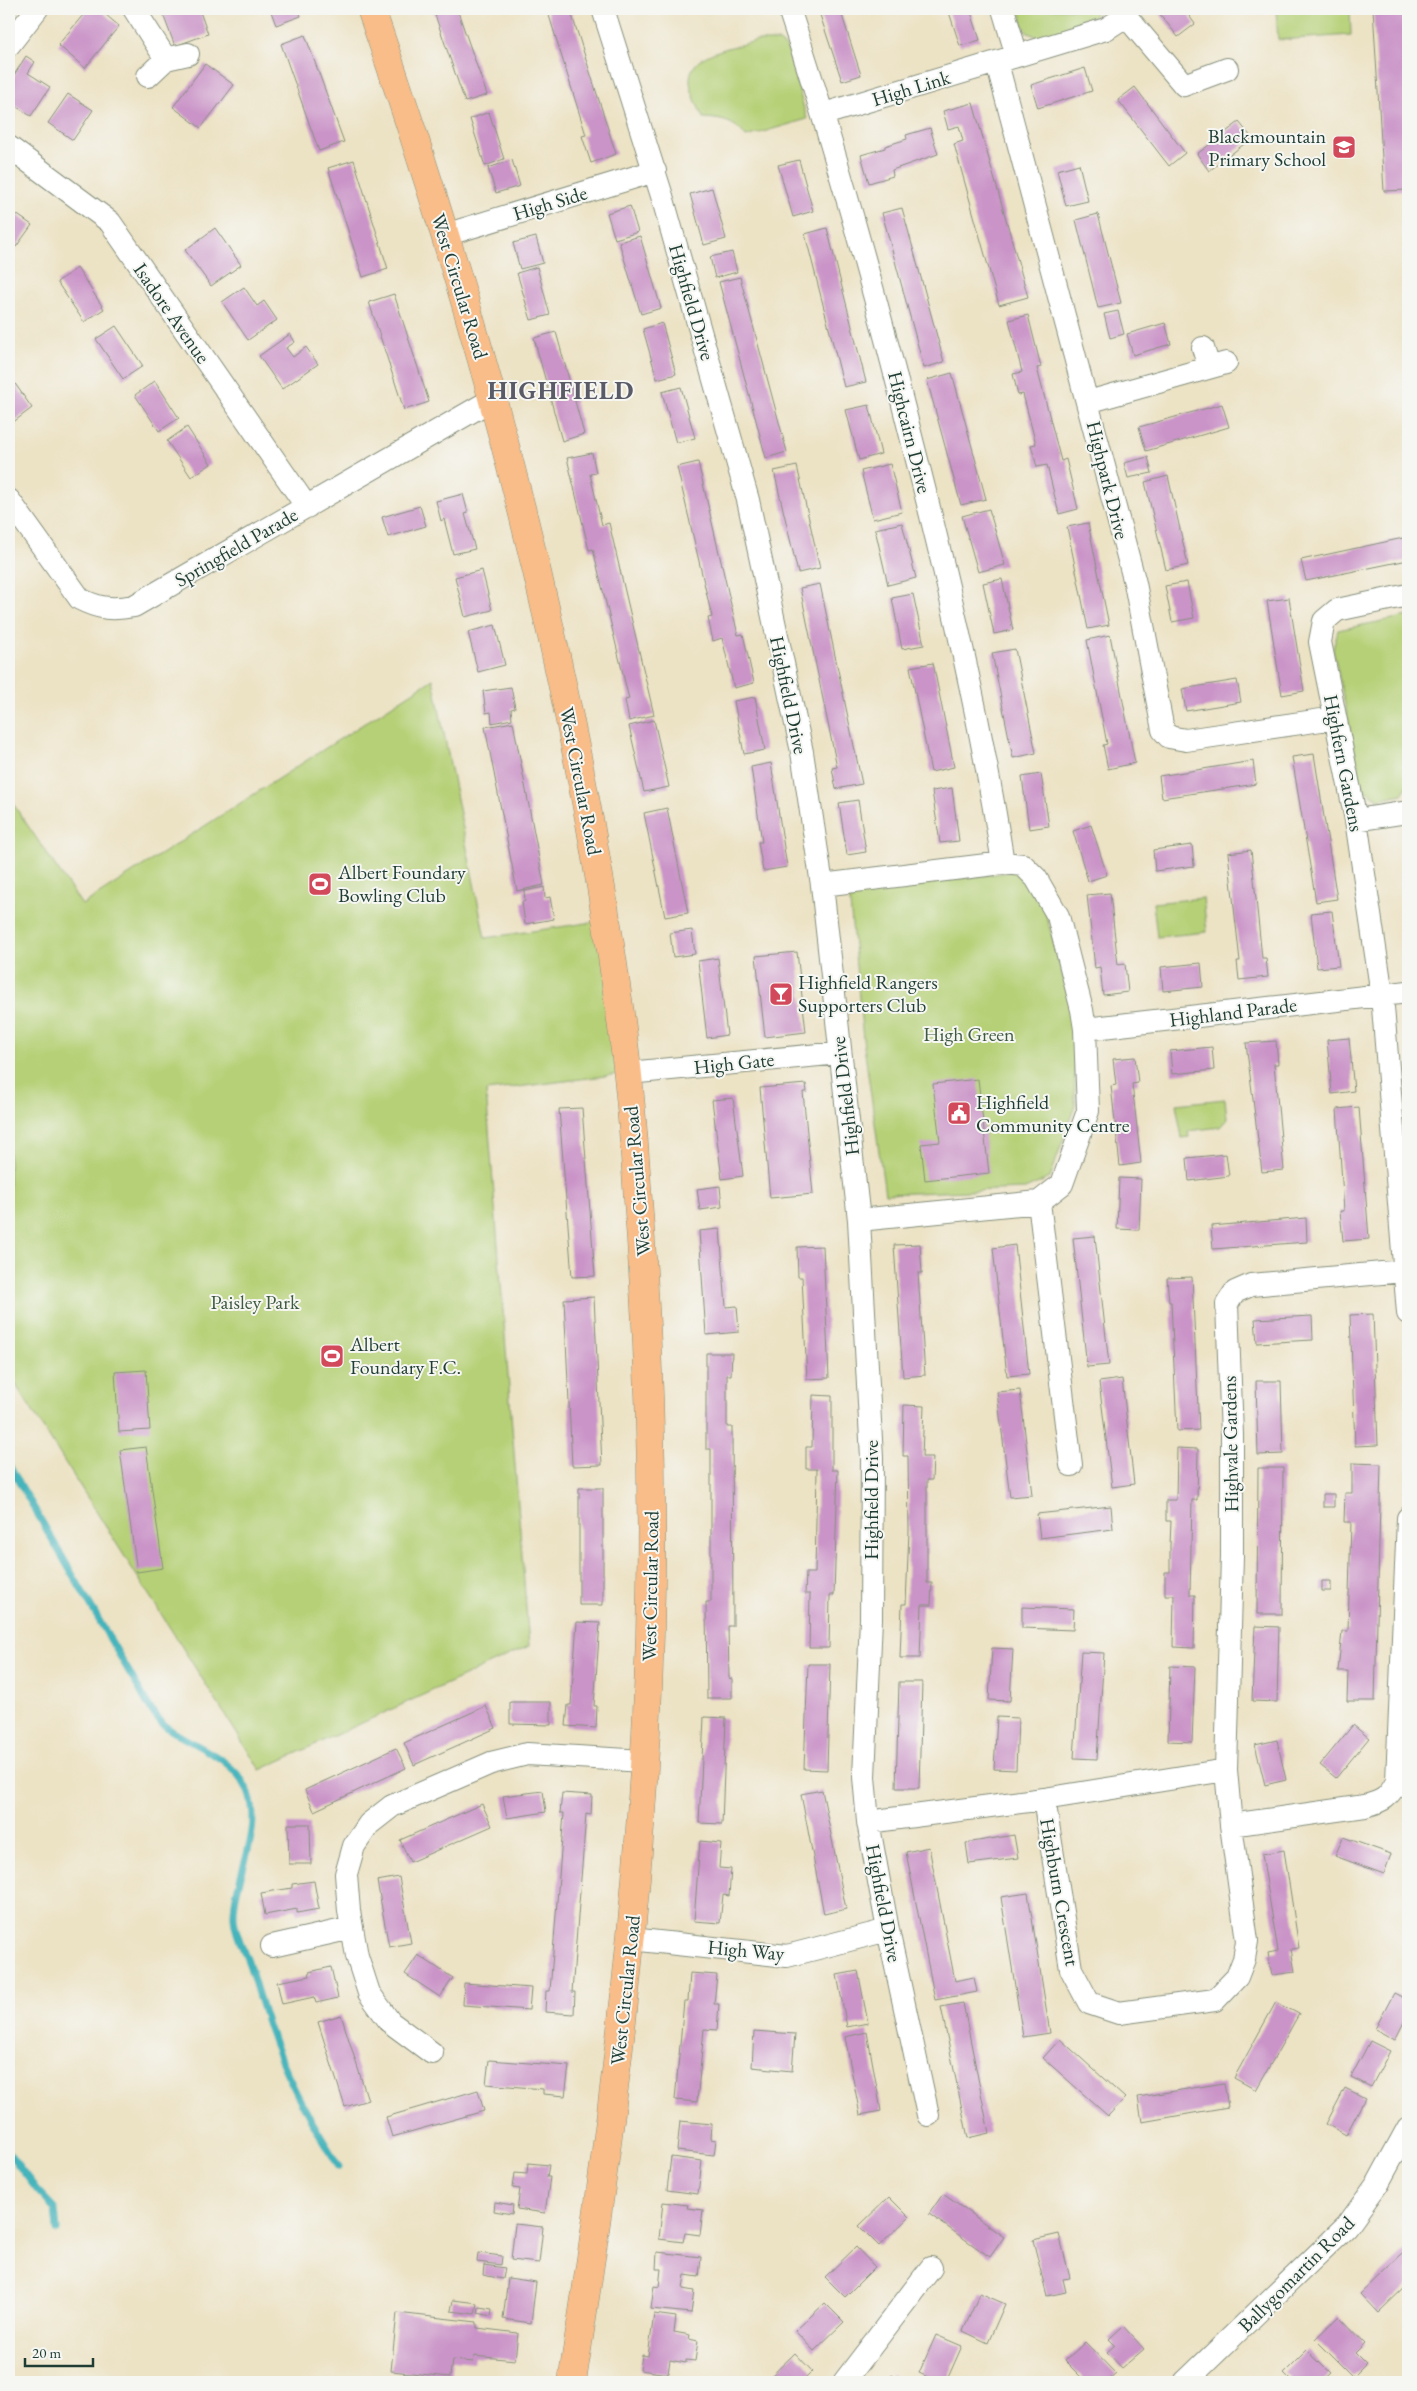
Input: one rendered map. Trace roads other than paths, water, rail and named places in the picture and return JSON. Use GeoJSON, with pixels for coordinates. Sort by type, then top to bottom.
{"type":"FeatureCollection","features":[{"type":"Feature","properties":{"kind":"highway","name":"West Circular Road"},"geometry":{"type":"LineString","coordinates":[[371,9],[445,235],[493,399],[538,584],[588,813],[607,920],[628,1073],[644,1279],[651,1451],[651,1587],[644,1761],[631,1939],[621,2040],[572,2382]]}},
{"type":"Feature","properties":{"kind":"street"},"geometry":{"type":"LineString","coordinates":[[9,45],[37,9]]}},
{"type":"Feature","properties":{"kind":"street"},"geometry":{"type":"LineString","coordinates":[[134,9],[166,59]]}},
{"type":"Feature","properties":{"kind":"street","name":"Highfield Drive"},"geometry":{"type":"LineString","coordinates":[[603,9],[655,171],[748,500],[802,752],[822,885],[859,1220],[872,1458],[871,1619],[864,1777],[868,1822],[888,1930],[928,2115]]}},
{"type":"Feature","properties":{"kind":"street","name":"Highcairn Drive"},"geometry":{"type":"LineString","coordinates":[[789,9],[824,114],[890,350],[958,621],[980,724],[1003,863]]}},
{"type":"Feature","properties":{"kind":"street","name":"Highpark Drive"},"geometry":{"type":"LineString","coordinates":[[1003,9],[1007,60],[1088,402],[1134,582],[1163,730],[1169,737],[1186,740],[1334,718]]}},
{"type":"Feature","properties":{"kind":"street"},"geometry":{"type":"LineString","coordinates":[[1123,13],[1184,85],[1228,69]]}},
{"type":"Feature","properties":{"kind":"street","name":"High Link"},"geometry":{"type":"LineString","coordinates":[[824,114],[1106,29],[1123,13]]}},
{"type":"Feature","properties":{"kind":"street"},"geometry":{"type":"LineString","coordinates":[[148,76],[166,59],[188,54]]}},
{"type":"Feature","properties":{"kind":"street","name":"Isadore Avenue"},"geometry":{"type":"LineString","coordinates":[[9,147],[110,222],[307,507]]}},
{"type":"Feature","properties":{"kind":"street","name":"High Side"},"geometry":{"type":"LineString","coordinates":[[445,235],[655,171]]}},
{"type":"Feature","properties":{"kind":"street"},"geometry":{"type":"LineString","coordinates":[[1088,402],[1213,359]]}},
{"type":"Feature","properties":{"kind":"street","name":"Springfield Parade"},"geometry":{"type":"LineString","coordinates":[[9,500],[80,599],[95,607],[115,610],[134,606],[493,399]]}},
{"type":"Feature","properties":{"kind":"street","name":"Highfern Gardens"},"geometry":{"type":"LineString","coordinates":[[1408,595],[1337,610],[1324,621],[1320,642],[1356,820],[1382,994],[1403,1175],[1404,1270],[1408,1313]]}},
{"type":"Feature","properties":{"kind":"street"},"geometry":{"type":"LineString","coordinates":[[1356,820],[1408,812]]}},
{"type":"Feature","properties":{"kind":"street"},"geometry":{"type":"LineString","coordinates":[[822,885],[1003,863],[1023,865],[1036,878],[1058,916],[1085,1029],[1088,1111],[1062,1184],[1039,1202],[859,1220]]}},
{"type":"Feature","properties":{"kind":"street"},"geometry":{"type":"LineString","coordinates":[[1382,994],[1408,992]]}},
{"type":"Feature","properties":{"kind":"street","name":"Highland Parade"},"geometry":{"type":"LineString","coordinates":[[1085,1029],[1382,994]]}},
{"type":"Feature","properties":{"kind":"street","name":"High Gate"},"geometry":{"type":"LineString","coordinates":[[628,1073],[840,1053]]}},
{"type":"Feature","properties":{"kind":"street"},"geometry":{"type":"LineString","coordinates":[[1039,1202],[1071,1465]]}},
{"type":"Feature","properties":{"kind":"street","name":"Highvale Gardens"},"geometry":{"type":"LineString","coordinates":[[1226,1770],[1232,1519],[1228,1304],[1235,1292],[1251,1285],[1404,1270]]}},
{"type":"Feature","properties":{"kind":"street"},"geometry":{"type":"LineString","coordinates":[[1231,1825],[1365,1806],[1380,1801],[1392,1793],[1397,1780],[1408,1518]]}},
{"type":"Feature","properties":{"kind":"street"},"geometry":{"type":"LineString","coordinates":[[432,2052],[390,2022],[369,1993],[357,1956],[346,1874],[354,1846],[369,1824],[392,1806],[492,1763],[527,1754],[644,1761]]}},
{"type":"Feature","properties":{"kind":"street"},"geometry":{"type":"LineString","coordinates":[[868,1822],[1044,1799],[1226,1770]]}},
{"type":"Feature","properties":{"kind":"street","name":"Highburn Crescent"},"geometry":{"type":"LineString","coordinates":[[1044,1799],[1071,1968],[1089,2002],[1119,2013],[1214,2000],[1237,1977],[1247,1941],[1231,1825],[1226,1770]]}},
{"type":"Feature","properties":{"kind":"street"},"geometry":{"type":"LineString","coordinates":[[272,1946],[352,1928]]}},
{"type":"Feature","properties":{"kind":"street","name":"High Way"},"geometry":{"type":"LineString","coordinates":[[631,1939],[787,1956],[888,1930]]}},
{"type":"Feature","properties":{"kind":"street","name":"Ballygomartin Road"},"geometry":{"type":"LineString","coordinates":[[1185,2382],[1347,2226],[1378,2183],[1408,2128]]}},
{"type":"Feature","properties":{"kind":"street"},"geometry":{"type":"LineString","coordinates":[[844,2382],[931,2268]]}},
{"type":"Feature","properties":{"kind":"waterway"},"geometry":{"type":"LineString","coordinates":[[9,1465],[154,1714],[161,1723],[175,1733],[220,1759],[239,1776],[246,1787],[252,1803],[253,1819],[248,1851],[235,1900],[234,1922],[280,2058],[304,2108],[339,2167]]}},
{"type":"Feature","properties":{"kind":"waterway"},"geometry":{"type":"LineString","coordinates":[[9,2153],[37,2190],[55,2209],[57,2230]]}},
{"type":"Feature","properties":{"kind":"place","name":"Blackmountain Primary School"},"geometry":{"type":"Point","coordinates":[1344,147]}},
{"type":"Feature","properties":{"kind":"place","name":"Albert Foundary Bowling Club"},"geometry":{"type":"Point","coordinates":[320,884]}},
{"type":"Feature","properties":{"kind":"place","name":"Highfield Rangers Supporters Club"},"geometry":{"type":"Point","coordinates":[781,994]}},
{"type":"Feature","properties":{"kind":"place","name":"Highfield Community Centre"},"geometry":{"type":"Point","coordinates":[959,1113]}},
{"type":"Feature","properties":{"kind":"place","name":"Albert Foundary F.C."},"geometry":{"type":"Point","coordinates":[332,1356]}},
{"type":"Feature","properties":{"kind":"district","name":"HIGHFIELD"},"geometry":{"type":"Point","coordinates":[561,390]}},
{"type":"Feature","properties":{"kind":"park label","name":"High Green"},"geometry":{"type":"Point","coordinates":[969,1034]}},
{"type":"Feature","properties":{"kind":"park label","name":"Paisley Park"},"geometry":{"type":"Point","coordinates":[255,1302]}}]}
